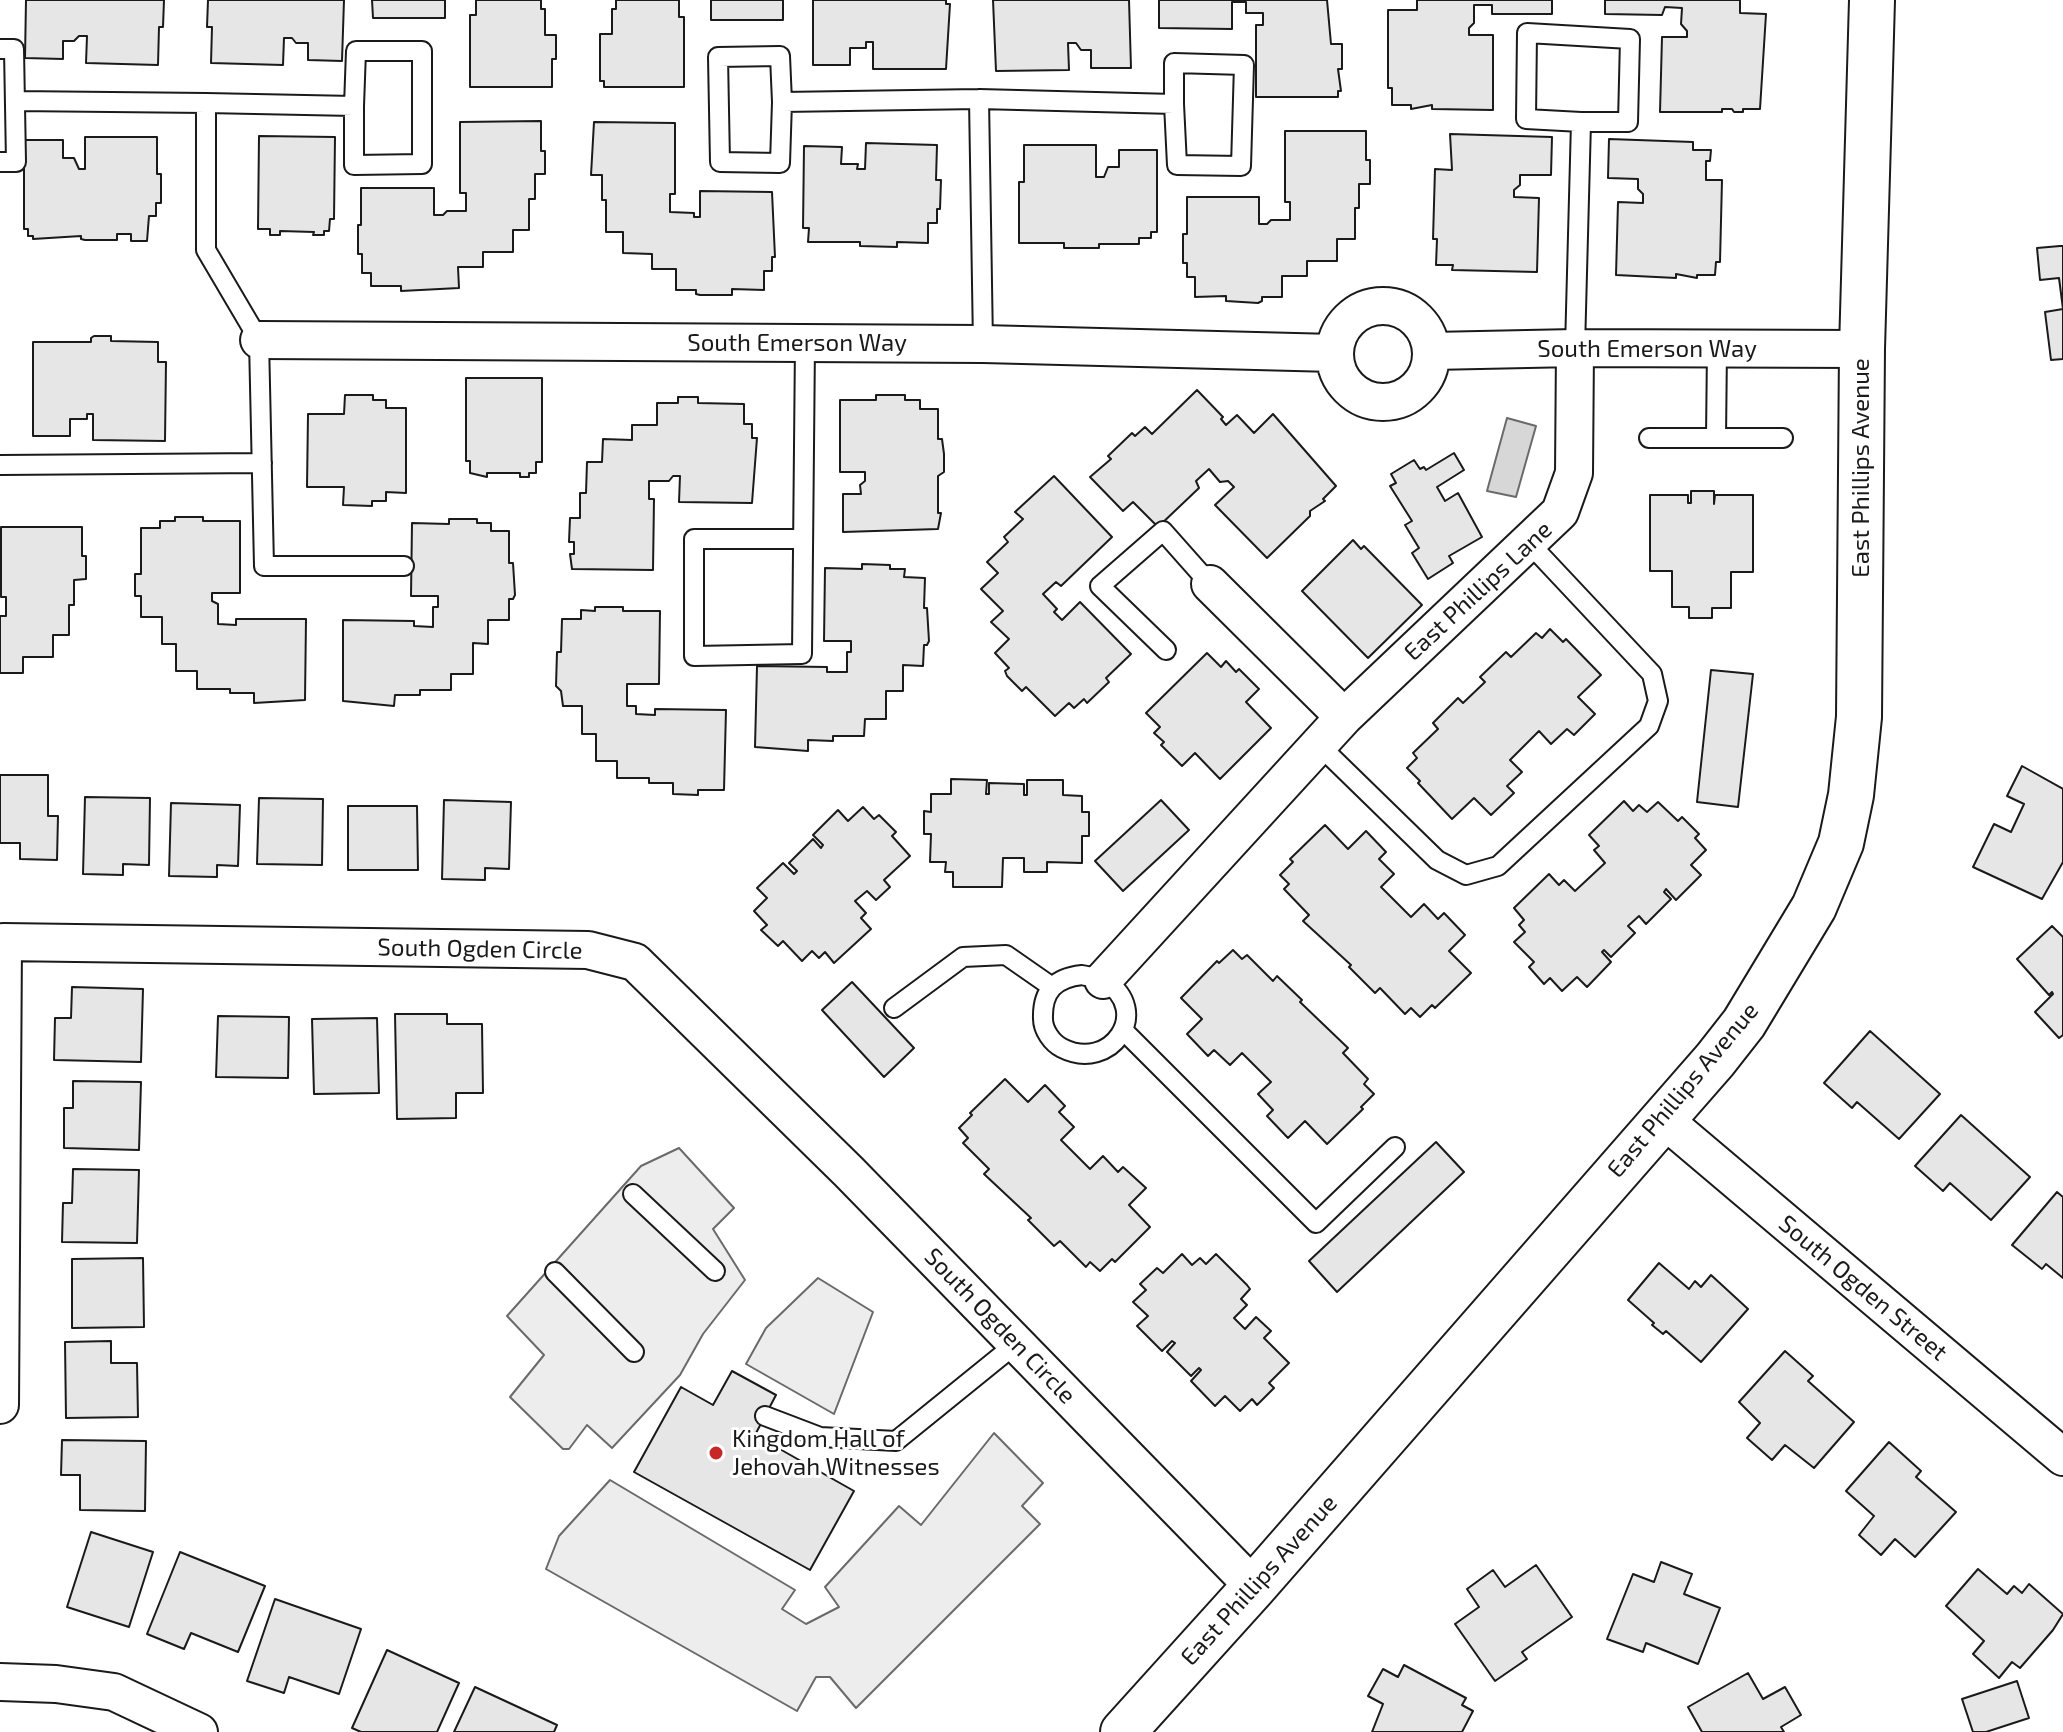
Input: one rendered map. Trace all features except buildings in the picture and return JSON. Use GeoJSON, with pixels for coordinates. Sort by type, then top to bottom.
{"type":"FeatureCollection","features":[{"type":"Feature","properties":{"kind":"street","name":"East Phillips Avenue"},"geometry":{"type":"LineString","coordinates":[[1123,1732],[1254,1587],[1744,1023],[1814,907],[1841,843],[1851,795],[1859,717],[1862,349],[1872,0]]}},
{"type":"Feature","properties":{"kind":"street"},"geometry":{"type":"LineString","coordinates":[[1382,305],[1406,311],[1424,327],[1432,351],[1427,376],[1409,395],[1385,403],[1360,397],[1341,379],[1334,353],[1341,330],[1359,312],[1382,305]]}},
{"type":"Feature","properties":{"kind":"street","name":"South Emerson Way"},"geometry":{"type":"LineString","coordinates":[[259,340],[983,344],[1334,353]]}},
{"type":"Feature","properties":{"kind":"street","name":"East Phillips Lane"},"geometry":{"type":"LineString","coordinates":[[1103,980],[1344,717],[1560,512],[1574,473],[1575,348]]}},
{"type":"Feature","properties":{"kind":"street","name":"South Emerson Way"},"geometry":{"type":"LineString","coordinates":[[1432,351],[1862,349]]}},
{"type":"Feature","properties":{"kind":"street"},"geometry":{"type":"LineString","coordinates":[[1210,584],[1344,717]]}},
{"type":"Feature","properties":{"kind":"street","name":"South Ogden Circle"},"geometry":{"type":"LineString","coordinates":[[0,1405],[3,942],[588,950],[635,962],[849,1172],[1254,1587]]}},
{"type":"Feature","properties":{"kind":"street","name":"South Ogden Street"},"geometry":{"type":"LineString","coordinates":[[1662,1118],[2063,1457]]}},
{"type":"Feature","properties":{"kind":"street"},"geometry":{"type":"LineString","coordinates":[[0,1682],[56,1684],[114,1692],[199,1732]]}},
{"type":"Feature","properties":{"kind":"lane"},"geometry":{"type":"LineString","coordinates":[[1527,33],[1630,39],[1628,122],[1581,122],[1526,119],[1527,33]]}},
{"type":"Feature","properties":{"kind":"lane"},"geometry":{"type":"LineString","coordinates":[[0,49],[14,49],[16,101],[16,162],[0,162]]}},
{"type":"Feature","properties":{"kind":"lane"},"geometry":{"type":"LineString","coordinates":[[356,51],[422,51],[422,164],[354,165],[354,106],[356,51]]}},
{"type":"Feature","properties":{"kind":"lane"},"geometry":{"type":"LineString","coordinates":[[780,56],[782,102],[780,163],[720,162],[718,57],[780,56]]}},
{"type":"Feature","properties":{"kind":"lane"},"geometry":{"type":"LineString","coordinates":[[1174,63],[1244,65],[1241,166],[1177,165],[1174,104],[1174,63]]}},
{"type":"Feature","properties":{"kind":"lane"},"geometry":{"type":"LineString","coordinates":[[979,99],[983,344]]}},
{"type":"Feature","properties":{"kind":"lane"},"geometry":{"type":"LineString","coordinates":[[782,102],[979,99],[1174,104]]}},
{"type":"Feature","properties":{"kind":"lane"},"geometry":{"type":"LineString","coordinates":[[16,101],[354,106]]}},
{"type":"Feature","properties":{"kind":"lane"},"geometry":{"type":"LineString","coordinates":[[206,103],[206,250],[259,340],[264,566],[404,566]]}},
{"type":"Feature","properties":{"kind":"lane"},"geometry":{"type":"LineString","coordinates":[[1575,348],[1581,122]]}},
{"type":"Feature","properties":{"kind":"lane"},"geometry":{"type":"LineString","coordinates":[[803,539],[694,539],[694,656],[802,654],[805,343]]}},
{"type":"Feature","properties":{"kind":"lane"},"geometry":{"type":"LineString","coordinates":[[1716,438],[1717,348]]}},
{"type":"Feature","properties":{"kind":"lane"},"geometry":{"type":"LineString","coordinates":[[1649,438],[1783,438]]}},
{"type":"Feature","properties":{"kind":"lane"},"geometry":{"type":"LineString","coordinates":[[0,465],[262,463]]}},
{"type":"Feature","properties":{"kind":"lane"},"geometry":{"type":"LineString","coordinates":[[1166,650],[1100,586],[1163,531],[1210,584]]}},
{"type":"Feature","properties":{"kind":"lane"},"geometry":{"type":"LineString","coordinates":[[1318,744],[1437,860],[1466,875],[1498,866],[1649,726],[1658,701],[1652,674],[1529,543]]}},
{"type":"Feature","properties":{"kind":"lane"},"geometry":{"type":"LineString","coordinates":[[894,1008],[963,957],[1006,955],[1052,987]]}},
{"type":"Feature","properties":{"kind":"lane"},"geometry":{"type":"LineString","coordinates":[[1082,975],[1103,980],[1117,991],[1123,1002],[1126,1017],[1124,1031],[1106,1050],[1088,1054],[1071,1053],[1056,1045],[1043,1026],[1043,1003],[1052,987],[1065,977],[1082,975]]}},
{"type":"Feature","properties":{"kind":"lane"},"geometry":{"type":"LineString","coordinates":[[1124,1031],[1316,1223],[1395,1147]]}},
{"type":"Feature","properties":{"kind":"lane"},"geometry":{"type":"LineString","coordinates":[[633,1194],[715,1271]]}},
{"type":"Feature","properties":{"kind":"lane"},"geometry":{"type":"LineString","coordinates":[[555,1272],[634,1352]]}},
{"type":"Feature","properties":{"kind":"lane"},"geometry":{"type":"LineString","coordinates":[[765,1416],[820,1437],[896,1441],[1017,1343]]}},
{"type":"Feature","properties":{"kind":"shaded area"},"geometry":{"type":"Polygon","coordinates":[[[1507,418],[1536,426],[1516,497],[1487,491],[1507,418]]]}},
{"type":"Feature","properties":{"kind":"shaded area"},"geometry":{"type":"Polygon","coordinates":[[[679,1148],[734,1208],[713,1229],[745,1280],[703,1334],[680,1375],[612,1448],[587,1425],[569,1449],[563,1449],[510,1397],[544,1355],[507,1316],[641,1166],[679,1148]]]}},
{"type":"Feature","properties":{"kind":"shaded area"},"geometry":{"type":"Polygon","coordinates":[[[818,1278],[873,1312],[834,1414],[746,1364],[766,1328],[818,1278]]]}},
{"type":"Feature","properties":{"kind":"shaded area"},"geometry":{"type":"Polygon","coordinates":[[[994,1433],[1043,1483],[1022,1506],[1040,1524],[856,1708],[830,1677],[816,1677],[797,1711],[546,1569],[559,1536],[610,1480],[795,1590],[782,1609],[806,1624],[839,1607],[825,1587],[899,1506],[921,1525],[994,1433]]]}},
{"type":"Feature","properties":{"kind":"place","name":"Kingdom Hall of Jehovah Witnesses"},"geometry":{"type":"Point","coordinates":[716,1453]}}]}
